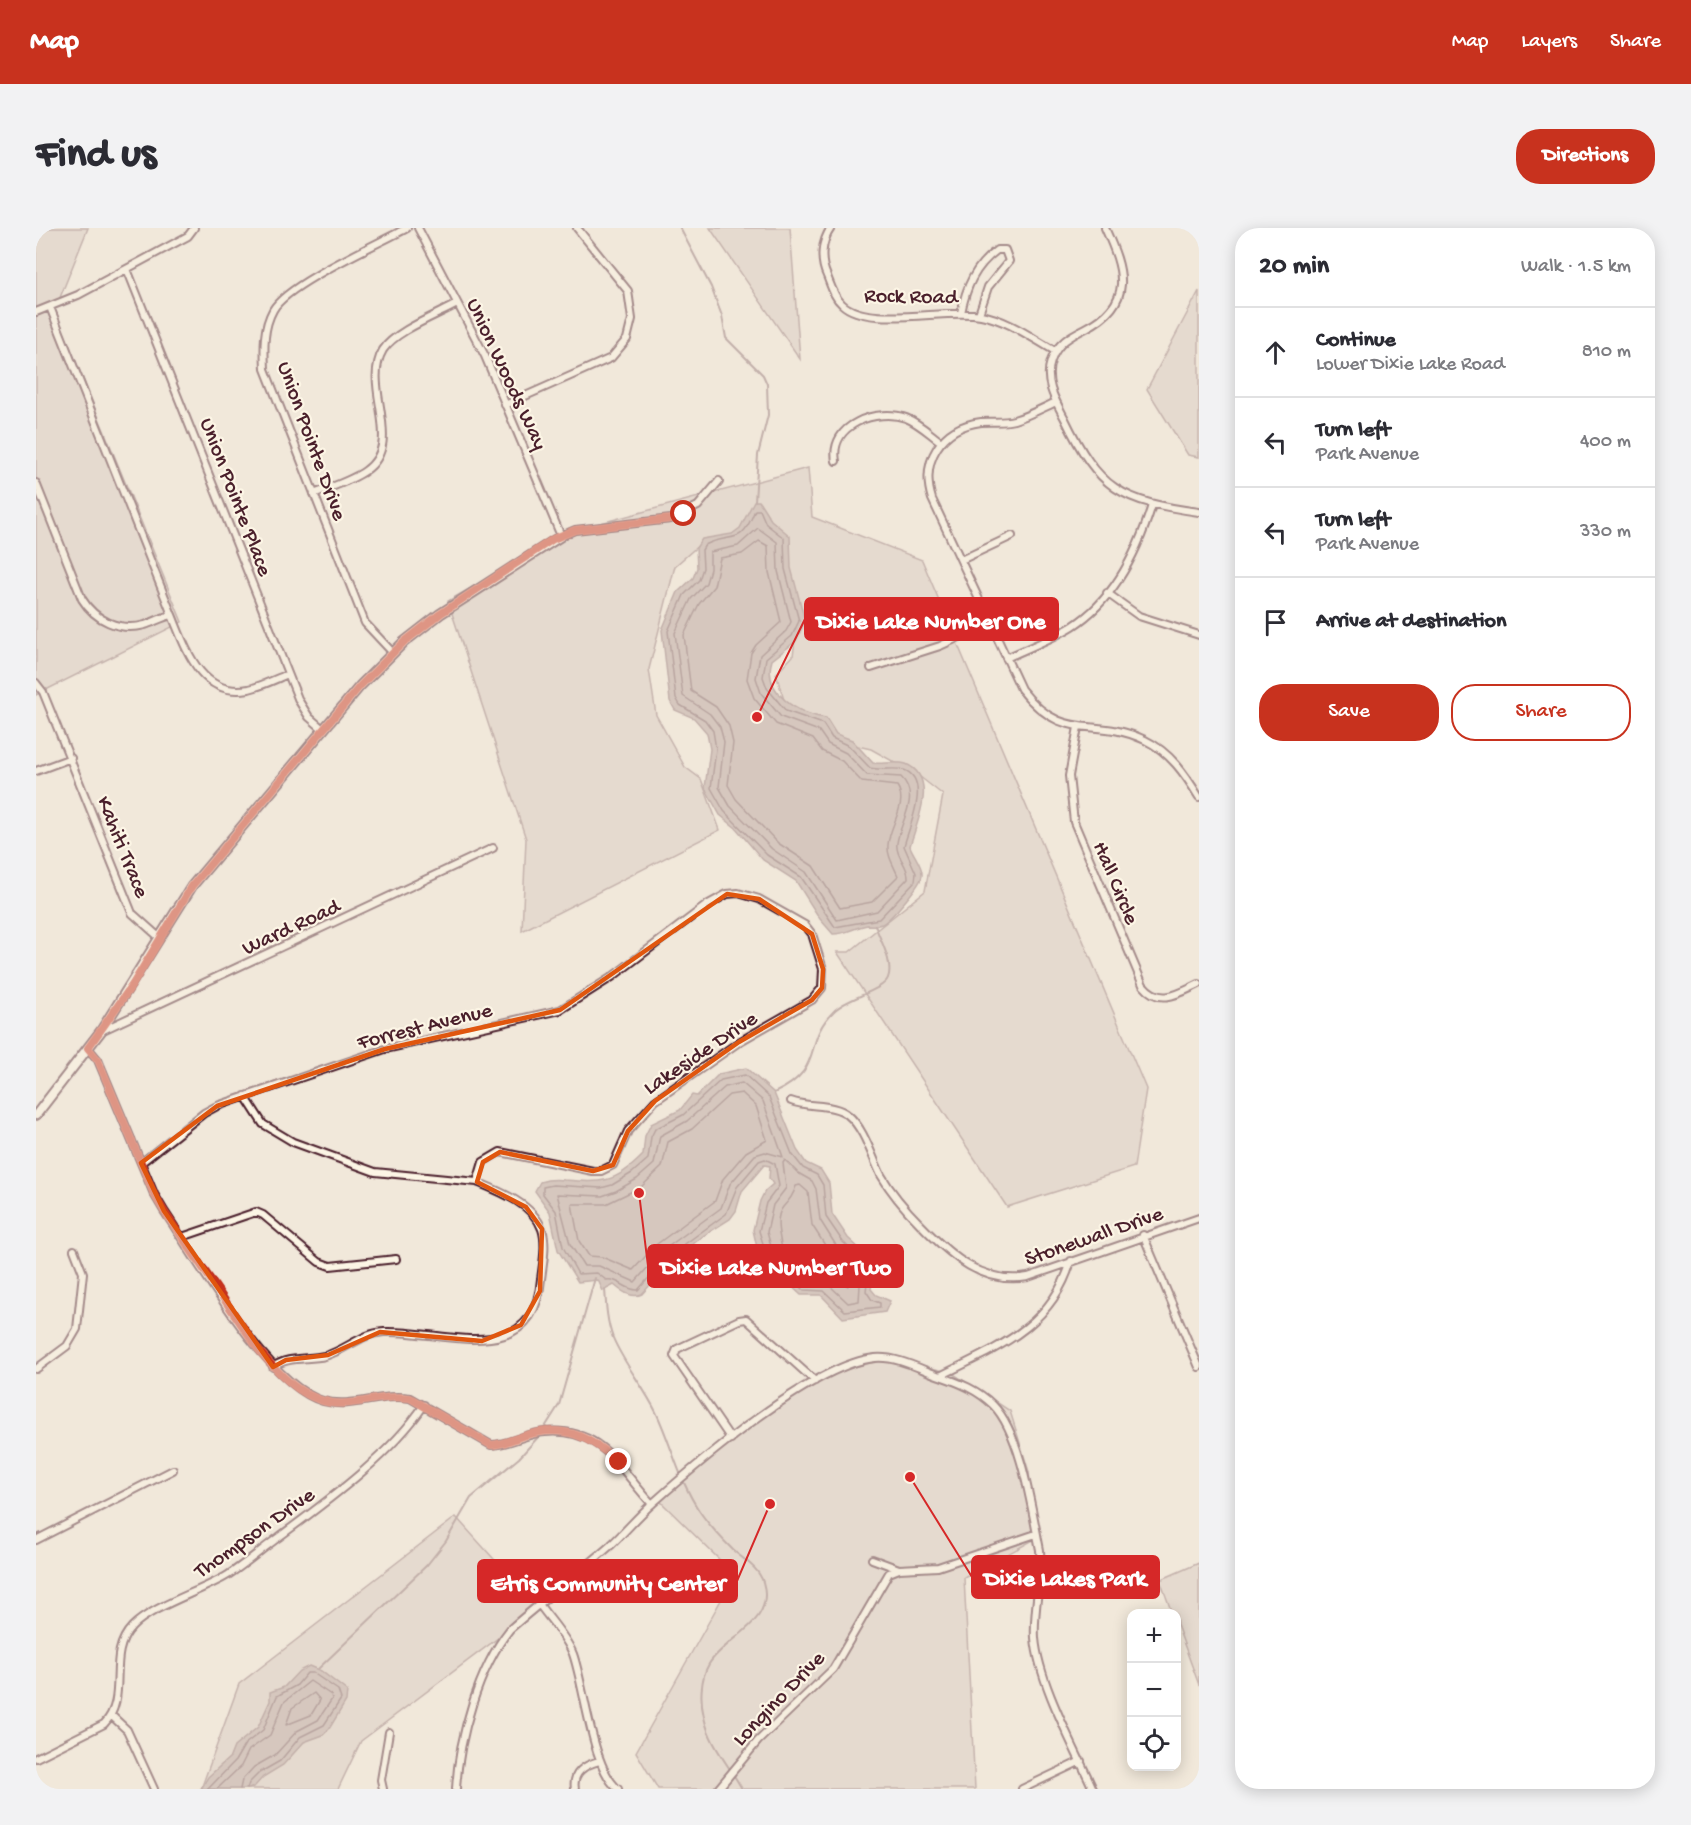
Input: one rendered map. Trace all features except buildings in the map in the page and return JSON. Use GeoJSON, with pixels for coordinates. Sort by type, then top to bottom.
{"type":"FeatureCollection","features":[{"type":"Feature","properties":{"kind":"street"},"geometry":{"type":"LineString","coordinates":[[36,312],[188,236],[194,228]]}},
{"type":"Feature","properties":{"kind":"street","name":"Union Pointe Drive"},"geometry":{"type":"LineString","coordinates":[[393,653],[365,623],[265,369],[264,338],[274,308],[294,289],[407,228]]}},
{"type":"Feature","properties":{"kind":"street","name":"Union Woods Way"},"geometry":{"type":"LineString","coordinates":[[418,228],[485,356],[561,536]]}},
{"type":"Feature","properties":{"kind":"street"},"geometry":{"type":"LineString","coordinates":[[505,405],[611,358],[627,339],[632,319],[628,291],[577,228]]}},
{"type":"Feature","properties":{"kind":"street","name":"Rock Road"},"geometry":{"type":"LineString","coordinates":[[831,228],[822,251],[824,270],[835,296],[848,309],[857,313],[877,315],[979,314],[1006,323],[1055,351]]}},
{"type":"Feature","properties":{"kind":"street"},"geometry":{"type":"LineString","coordinates":[[1105,228],[1121,265],[1119,294],[1109,312],[1096,322],[1067,337],[1055,351],[1048,376],[1056,402],[1080,451],[1096,473],[1122,493],[1152,506],[1199,512]]}},
{"type":"Feature","properties":{"kind":"street"},"geometry":{"type":"LineString","coordinates":[[961,313],[965,293],[974,273],[997,250],[1005,250],[1009,261],[988,287],[979,314]]}},
{"type":"Feature","properties":{"kind":"street","name":"Union Pointe Place"},"geometry":{"type":"LineString","coordinates":[[126,268],[299,700],[309,717],[324,730]]}},
{"type":"Feature","properties":{"kind":"street"},"geometry":{"type":"LineString","coordinates":[[314,494],[365,471],[379,457],[384,437],[375,374],[384,350],[400,335],[458,304]]}},
{"type":"Feature","properties":{"kind":"street"},"geometry":{"type":"LineString","coordinates":[[50,306],[191,662],[207,679],[235,690],[250,689],[288,674]]}},
{"type":"Feature","properties":{"kind":"street"},"geometry":{"type":"LineString","coordinates":[[1056,402],[1013,420],[965,426],[941,442],[930,462],[928,486],[1021,689],[1034,705],[1055,720],[1078,727],[1124,733],[1145,740],[1172,759],[1199,797]]}},
{"type":"Feature","properties":{"kind":"street"},"geometry":{"type":"LineString","coordinates":[[836,461],[835,447],[841,435],[856,422],[875,416],[906,418],[941,442]]}},
{"type":"Feature","properties":{"kind":"street"},"geometry":{"type":"LineString","coordinates":[[36,1115],[100,1031],[192,886],[208,865],[393,653],[440,614],[561,536],[575,530],[671,519],[698,506],[719,481]]}},
{"type":"Feature","properties":{"kind":"street"},"geometry":{"type":"LineString","coordinates":[[36,483],[89,609],[101,619],[128,627],[145,625],[172,615]]}},
{"type":"Feature","properties":{"kind":"street"},"geometry":{"type":"LineString","coordinates":[[1006,658],[1074,625],[1092,611],[1135,553],[1152,506]]}},
{"type":"Feature","properties":{"kind":"street"},"geometry":{"type":"LineString","coordinates":[[961,560],[1012,536]]}},
{"type":"Feature","properties":{"kind":"street"},"geometry":{"type":"LineString","coordinates":[[1107,593],[1139,616],[1199,635]]}},
{"type":"Feature","properties":{"kind":"street"},"geometry":{"type":"LineString","coordinates":[[871,668],[940,646],[990,623]]}},
{"type":"Feature","properties":{"kind":"street","name":"Kahiti Trace"},"geometry":{"type":"LineString","coordinates":[[36,683],[43,692],[71,758],[132,914],[160,938]]}},
{"type":"Feature","properties":{"kind":"street","name":"Hall Circle"},"geometry":{"type":"LineString","coordinates":[[1078,727],[1069,776],[1074,822],[1143,985],[1150,994],[1161,999],[1173,997],[1199,984]]}},
{"type":"Feature","properties":{"kind":"street"},"geometry":{"type":"LineString","coordinates":[[36,771],[71,758]]}},
{"type":"Feature","properties":{"kind":"street","name":"Ward Road"},"geometry":{"type":"LineString","coordinates":[[100,1031],[493,848]]}},
{"type":"Feature","properties":{"kind":"street","name":"Lakeside Drive"},"geometry":{"type":"LineString","coordinates":[[477,1182],[483,1162],[500,1152],[593,1171],[608,1169],[617,1161],[635,1120],[650,1105],[739,1042],[812,1000],[822,988],[823,969],[812,934],[805,925],[759,899],[738,893],[727,894],[707,905]]}},
{"type":"Feature","properties":{"kind":"street","name":"Forrest Avenue"},"geometry":{"type":"LineString","coordinates":[[141,1163],[204,1113],[245,1096],[385,1049],[560,1010],[612,977],[707,905]]}},
{"type":"Feature","properties":{"kind":"street"},"geometry":{"type":"LineString","coordinates":[[88,1048],[98,1060],[154,1194],[273,1367],[301,1391],[324,1402],[348,1404],[397,1396],[424,1405],[491,1445],[544,1432],[565,1432],[585,1437],[619,1462],[652,1504]]}},
{"type":"Feature","properties":{"kind":"street"},"geometry":{"type":"LineString","coordinates":[[245,1096],[263,1124],[292,1142],[375,1172],[477,1182],[526,1207],[536,1217],[542,1230],[544,1244],[540,1291],[533,1309],[521,1325],[503,1336],[482,1341],[400,1331],[380,1332],[328,1355],[286,1360],[273,1367]]}},
{"type":"Feature","properties":{"kind":"street","name":"Stonewall Drive"},"geometry":{"type":"LineString","coordinates":[[791,1101],[804,1107],[837,1109],[850,1116],[895,1196],[959,1261],[994,1277],[1012,1280],[1028,1277],[1143,1235],[1199,1218]]}},
{"type":"Feature","properties":{"kind":"street"},"geometry":{"type":"LineString","coordinates":[[182,1237],[256,1212],[319,1262],[330,1266],[396,1259]]}},
{"type":"Feature","properties":{"kind":"street"},"geometry":{"type":"LineString","coordinates":[[1143,1235],[1199,1367]]}},
{"type":"Feature","properties":{"kind":"street"},"geometry":{"type":"LineString","coordinates":[[36,1369],[67,1346],[77,1329],[83,1273],[74,1250]]}},
{"type":"Feature","properties":{"kind":"street"},"geometry":{"type":"LineString","coordinates":[[940,1376],[999,1346],[1037,1320],[1059,1293],[1071,1261]]}},
{"type":"Feature","properties":{"kind":"street"},"geometry":{"type":"LineString","coordinates":[[731,1438],[674,1356],[677,1349],[739,1320],[746,1319],[815,1381]]}},
{"type":"Feature","properties":{"kind":"street"},"geometry":{"type":"LineString","coordinates":[[456,1789],[462,1746],[481,1679],[490,1656],[510,1629],[612,1544],[652,1504],[731,1438],[815,1381],[841,1367],[877,1358],[897,1360],[980,1394],[1006,1421],[1015,1445],[1041,1565],[1035,1621],[1037,1652],[1044,1676],[1093,1789]]}},
{"type":"Feature","properties":{"kind":"street","name":"Thompson Drive"},"geometry":{"type":"LineString","coordinates":[[112,1716],[116,1705],[118,1653],[130,1628],[148,1613],[192,1595],[229,1574],[331,1498],[370,1463],[424,1405]]}},
{"type":"Feature","properties":{"kind":"street"},"geometry":{"type":"LineString","coordinates":[[36,1540],[173,1470]]}},
{"type":"Feature","properties":{"kind":"street"},"geometry":{"type":"LineString","coordinates":[[872,1559],[899,1569],[938,1567],[1036,1534]]}},
{"type":"Feature","properties":{"kind":"street","name":"Longino Drive"},"geometry":{"type":"LineString","coordinates":[[718,1789],[758,1741],[833,1669],[884,1579],[899,1569]]}},
{"type":"Feature","properties":{"kind":"street"},"geometry":{"type":"LineString","coordinates":[[538,1604],[572,1653],[599,1761],[609,1782],[618,1789]]}},
{"type":"Feature","properties":{"kind":"street"},"geometry":{"type":"LineString","coordinates":[[36,1758],[104,1724],[112,1716],[127,1730],[153,1789]]}},
{"type":"Feature","properties":{"kind":"street"},"geometry":{"type":"LineString","coordinates":[[382,1789],[381,1780],[389,1731]]}},
{"type":"Feature","properties":{"kind":"street"},"geometry":{"type":"LineString","coordinates":[[575,1789],[574,1783],[580,1770],[599,1761]]}},
{"type":"Feature","properties":{"kind":"street"},"geometry":{"type":"LineString","coordinates":[[1022,1789],[1081,1761]]}},
{"type":"Feature","properties":{"kind":"highlighted area"},"geometry":{"type":"Polygon","coordinates":[[[727,894],[759,899],[812,934],[823,969],[822,988],[812,1000],[739,1042],[655,1101],[628,1131],[613,1165],[593,1171],[500,1152],[483,1162],[477,1182],[526,1207],[542,1229],[540,1291],[521,1325],[482,1341],[380,1332],[328,1355],[286,1360],[273,1367],[164,1211],[141,1163],[217,1106],[385,1049],[560,1010],[727,894]]]}},
{"type":"Feature","properties":{"kind":"shaded area"},"geometry":{"type":"Polygon","coordinates":[[[36,228],[88,228],[55,310],[182,622],[36,695],[36,228]]]}},
{"type":"Feature","properties":{"kind":"shaded area"},"geometry":{"type":"Polygon","coordinates":[[[710,228],[790,228],[800,359],[710,228]]]}},
{"type":"Feature","properties":{"kind":"shaded area"},"geometry":{"type":"Polygon","coordinates":[[[1199,291],[1199,457],[1188,455],[1147,389],[1199,291]]]}},
{"type":"Feature","properties":{"kind":"shaded area"},"geometry":{"type":"Polygon","coordinates":[[[808,468],[812,517],[922,560],[1146,1089],[1134,1167],[1007,1207],[837,952],[849,952],[925,891],[943,795],[919,776],[871,749],[849,744],[797,719],[784,700],[776,674],[793,656],[797,624],[700,544],[675,566],[649,669],[656,715],[685,767],[701,779],[720,830],[522,931],[526,839],[448,601],[567,532],[808,468]]]}},
{"type":"Feature","properties":{"kind":"shaded area"},"geometry":{"type":"Polygon","coordinates":[[[890,1358],[952,1373],[1010,1411],[1029,1472],[1035,1539],[964,1578],[975,1789],[658,1789],[636,1752],[735,1575],[656,1497],[730,1443],[776,1401],[819,1376],[890,1358]]]}},
{"type":"Feature","properties":{"kind":"shaded area"},"geometry":{"type":"Polygon","coordinates":[[[456,1517],[538,1608],[361,1741],[338,1789],[201,1789],[239,1684],[456,1517]]]}},
{"type":"Feature","properties":{"kind":"shaded area"},"geometry":{"type":"Polygon","coordinates":[[[1199,1563],[1199,1685],[1181,1636],[1181,1609],[1171,1609],[1160,1580],[1199,1563]]]}},
{"type":"Feature","properties":{"kind":"water"},"geometry":{"type":"Polygon","coordinates":[[[754,501],[759,501],[771,520],[790,536],[791,568],[805,621],[796,641],[772,660],[770,672],[777,692],[794,707],[826,718],[836,734],[852,740],[873,763],[906,764],[916,771],[921,780],[923,802],[910,846],[921,868],[921,880],[905,902],[880,925],[868,925],[833,934],[820,919],[796,881],[763,860],[736,828],[720,815],[705,788],[710,749],[707,733],[694,718],[675,710],[670,701],[662,630],[678,592],[693,578],[697,568],[696,548],[702,539],[732,534],[740,528],[754,501]]]}},
{"type":"Feature","properties":{"kind":"water"},"geometry":{"type":"Polygon","coordinates":[[[746,1068],[774,1093],[797,1150],[806,1163],[821,1170],[829,1183],[832,1214],[848,1238],[875,1263],[871,1289],[876,1295],[890,1301],[885,1312],[843,1318],[821,1295],[801,1295],[787,1282],[768,1275],[761,1265],[753,1230],[760,1201],[765,1191],[773,1184],[769,1178],[770,1166],[764,1165],[742,1191],[736,1211],[730,1219],[703,1236],[671,1262],[642,1294],[631,1295],[614,1285],[603,1291],[598,1280],[578,1282],[558,1250],[550,1212],[535,1191],[540,1182],[555,1179],[598,1181],[624,1172],[643,1155],[645,1136],[651,1124],[680,1110],[692,1095],[697,1096],[719,1074],[746,1068]]]}},
{"type":"Feature","properties":{"kind":"water"},"geometry":{"type":"Polygon","coordinates":[[[309,1666],[321,1671],[347,1691],[346,1701],[329,1729],[323,1735],[304,1742],[283,1765],[249,1789],[201,1789],[208,1777],[230,1757],[234,1747],[258,1727],[270,1701],[270,1692],[284,1687],[299,1671],[309,1666]]]}},
{"type":"Feature","properties":{"kind":"waterway"},"geometry":{"type":"LineString","coordinates":[[680,228],[711,287],[722,316],[726,338],[763,375],[767,384],[768,415],[758,455],[755,501]]}},
{"type":"Feature","properties":{"kind":"waterway"},"geometry":{"type":"LineString","coordinates":[[774,1093],[790,1084],[808,1065],[818,1034],[834,1011],[885,983],[889,972],[888,959],[875,925]]}},
{"type":"Feature","properties":{"kind":"waterway"},"geometry":{"type":"LineString","coordinates":[[318,1669],[427,1565],[446,1541],[471,1498],[519,1458],[540,1435],[559,1405],[595,1278]]}},
{"type":"Feature","properties":{"kind":"waterway"},"geometry":{"type":"LineString","coordinates":[[605,1289],[606,1308],[613,1338],[656,1412],[693,1500],[711,1527],[754,1568],[763,1582],[765,1596],[762,1609],[747,1629],[716,1654],[709,1664],[704,1676],[701,1697],[711,1737],[742,1789]]}},
{"type":"Feature","properties":{"kind":"place","name":"Dixie Lake Number One"},"geometry":{"type":"Point","coordinates":[757,717]}},
{"type":"Feature","properties":{"kind":"place","name":"Dixie Lake Number Two"},"geometry":{"type":"Point","coordinates":[639,1193]}},
{"type":"Feature","properties":{"kind":"place","name":"Dixie Lakes Park"},"geometry":{"type":"Point","coordinates":[910,1477]}},
{"type":"Feature","properties":{"kind":"place","name":"Etris Community Center"},"geometry":{"type":"Point","coordinates":[770,1504]}},
{"type":"Feature","properties":{"kind":"route"},"geometry":{"type":"LineString","coordinates":[[619,1462],[596,1443],[577,1434],[544,1432],[499,1445],[491,1445],[410,1398],[397,1396],[337,1404],[324,1402],[301,1391],[273,1367],[258,1349],[164,1211],[154,1194],[98,1060],[88,1048],[133,984],[192,886],[208,865],[360,686],[404,642],[440,614],[553,539],[575,530],[671,519],[684,514]]}}]}
